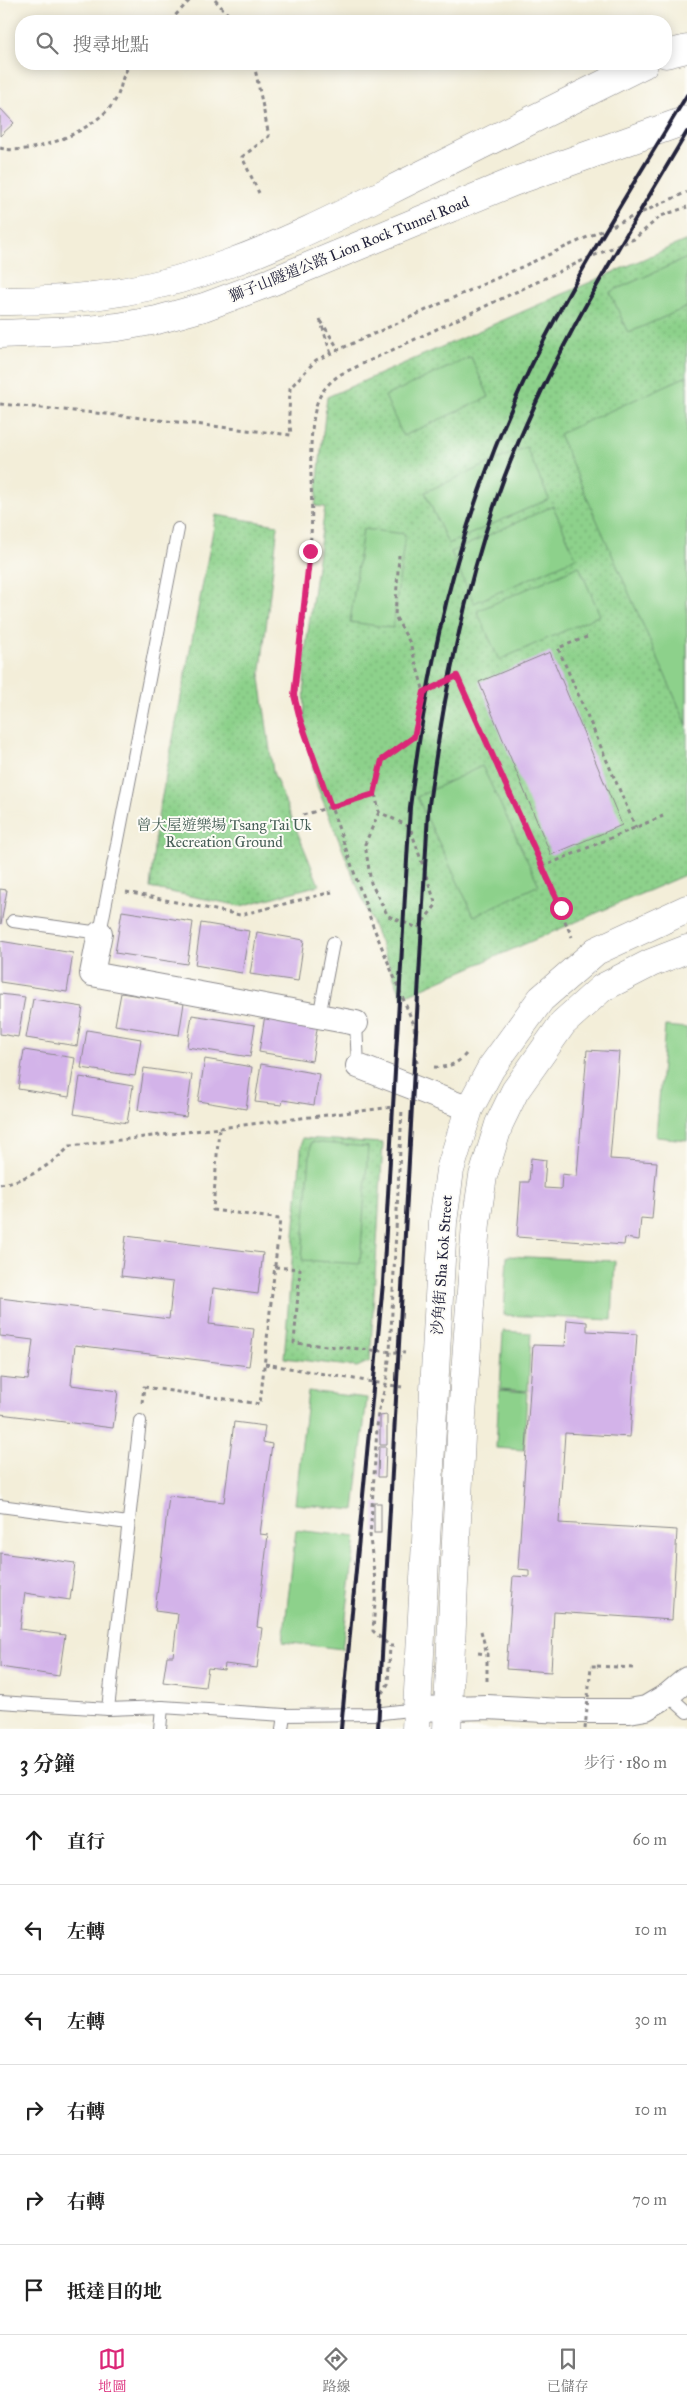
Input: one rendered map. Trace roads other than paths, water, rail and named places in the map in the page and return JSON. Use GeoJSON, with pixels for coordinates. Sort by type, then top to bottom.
{"type":"FeatureCollection","features":[{"type":"Feature","properties":{"kind":"main road"},"geometry":{"type":"LineString","coordinates":[[672,52],[687,48]]}},
{"type":"Feature","properties":{"kind":"main road","name":"獅子山隧道公路 Lion Rock Tunnel Road"},"geometry":{"type":"LineString","coordinates":[[0,302],[62,299],[115,292],[172,281],[229,264],[334,219],[632,70]]}},
{"type":"Feature","properties":{"kind":"main road","name":"獅子山隧道公路 Lion Rock Tunnel Road"},"geometry":{"type":"LineString","coordinates":[[0,334],[60,332],[118,327],[157,320],[204,307],[271,282],[514,182],[687,120]]}},
{"type":"Feature","properties":{"kind":"main road","name":"沙角街 Sha Kok Street"},"geometry":{"type":"LineString","coordinates":[[416,1719],[443,1222],[450,1170],[469,1109],[492,1068],[540,999],[596,951],[687,909]]}},
{"type":"Feature","properties":{"kind":"main road","name":"沙角街 Sha Kok Street"},"geometry":{"type":"LineString","coordinates":[[448,1718],[462,1415],[476,1223],[483,1176],[499,1124],[515,1091],[563,1023],[602,988],[651,963],[687,949]]}},
{"type":"Feature","properties":{"kind":"street"},"geometry":{"type":"LineString","coordinates":[[100,933],[92,974],[356,1023]]}},
{"type":"Feature","properties":{"kind":"street"},"geometry":{"type":"LineString","coordinates":[[358,1066],[469,1109]]}},
{"type":"Feature","properties":{"kind":"street"},"geometry":{"type":"LineString","coordinates":[[416,1719],[628,1711],[646,1708],[668,1695],[687,1679]]}},
{"type":"Feature","properties":{"kind":"lane"},"geometry":{"type":"LineString","coordinates":[[13,920],[100,933],[178,529]]}},
{"type":"Feature","properties":{"kind":"lane"},"geometry":{"type":"LineString","coordinates":[[319,1016],[333,943]]}},
{"type":"Feature","properties":{"kind":"lane"},"geometry":{"type":"LineString","coordinates":[[356,1023],[358,1066]]}},
{"type":"Feature","properties":{"kind":"lane"},"geometry":{"type":"LineString","coordinates":[[108,1708],[140,1421]]}},
{"type":"Feature","properties":{"kind":"lane"},"geometry":{"type":"LineString","coordinates":[[0,1506],[128,1523]]}},
{"type":"Feature","properties":{"kind":"lane"},"geometry":{"type":"LineString","coordinates":[[668,1695],[687,1712]]}},
{"type":"Feature","properties":{"kind":"lane"},"geometry":{"type":"LineString","coordinates":[[0,1702],[108,1708],[162,1707],[284,1714],[374,1714],[416,1719]]}},
{"type":"Feature","properties":{"kind":"lane"},"geometry":{"type":"LineString","coordinates":[[160,1729],[162,1707]]}},
{"type":"Feature","properties":{"kind":"lane"},"geometry":{"type":"LineString","coordinates":[[282,1729],[284,1714]]}},
{"type":"Feature","properties":{"kind":"railway"},"geometry":{"type":"LineString","coordinates":[[341,1729],[383,1283],[410,807],[430,676],[439,633],[449,591],[474,507],[508,415],[530,368],[579,275],[687,95]]}},
{"type":"Feature","properties":{"kind":"railway"},"geometry":{"type":"LineString","coordinates":[[378,1729],[428,812],[448,685],[477,560],[504,478],[522,433],[588,301],[687,132]]}},
{"type":"Feature","properties":{"kind":"park label","name":"曾大屋遊樂場 Tsang Tai Uk Recreation Ground"},"geometry":{"type":"Point","coordinates":[224,834]}}]}
